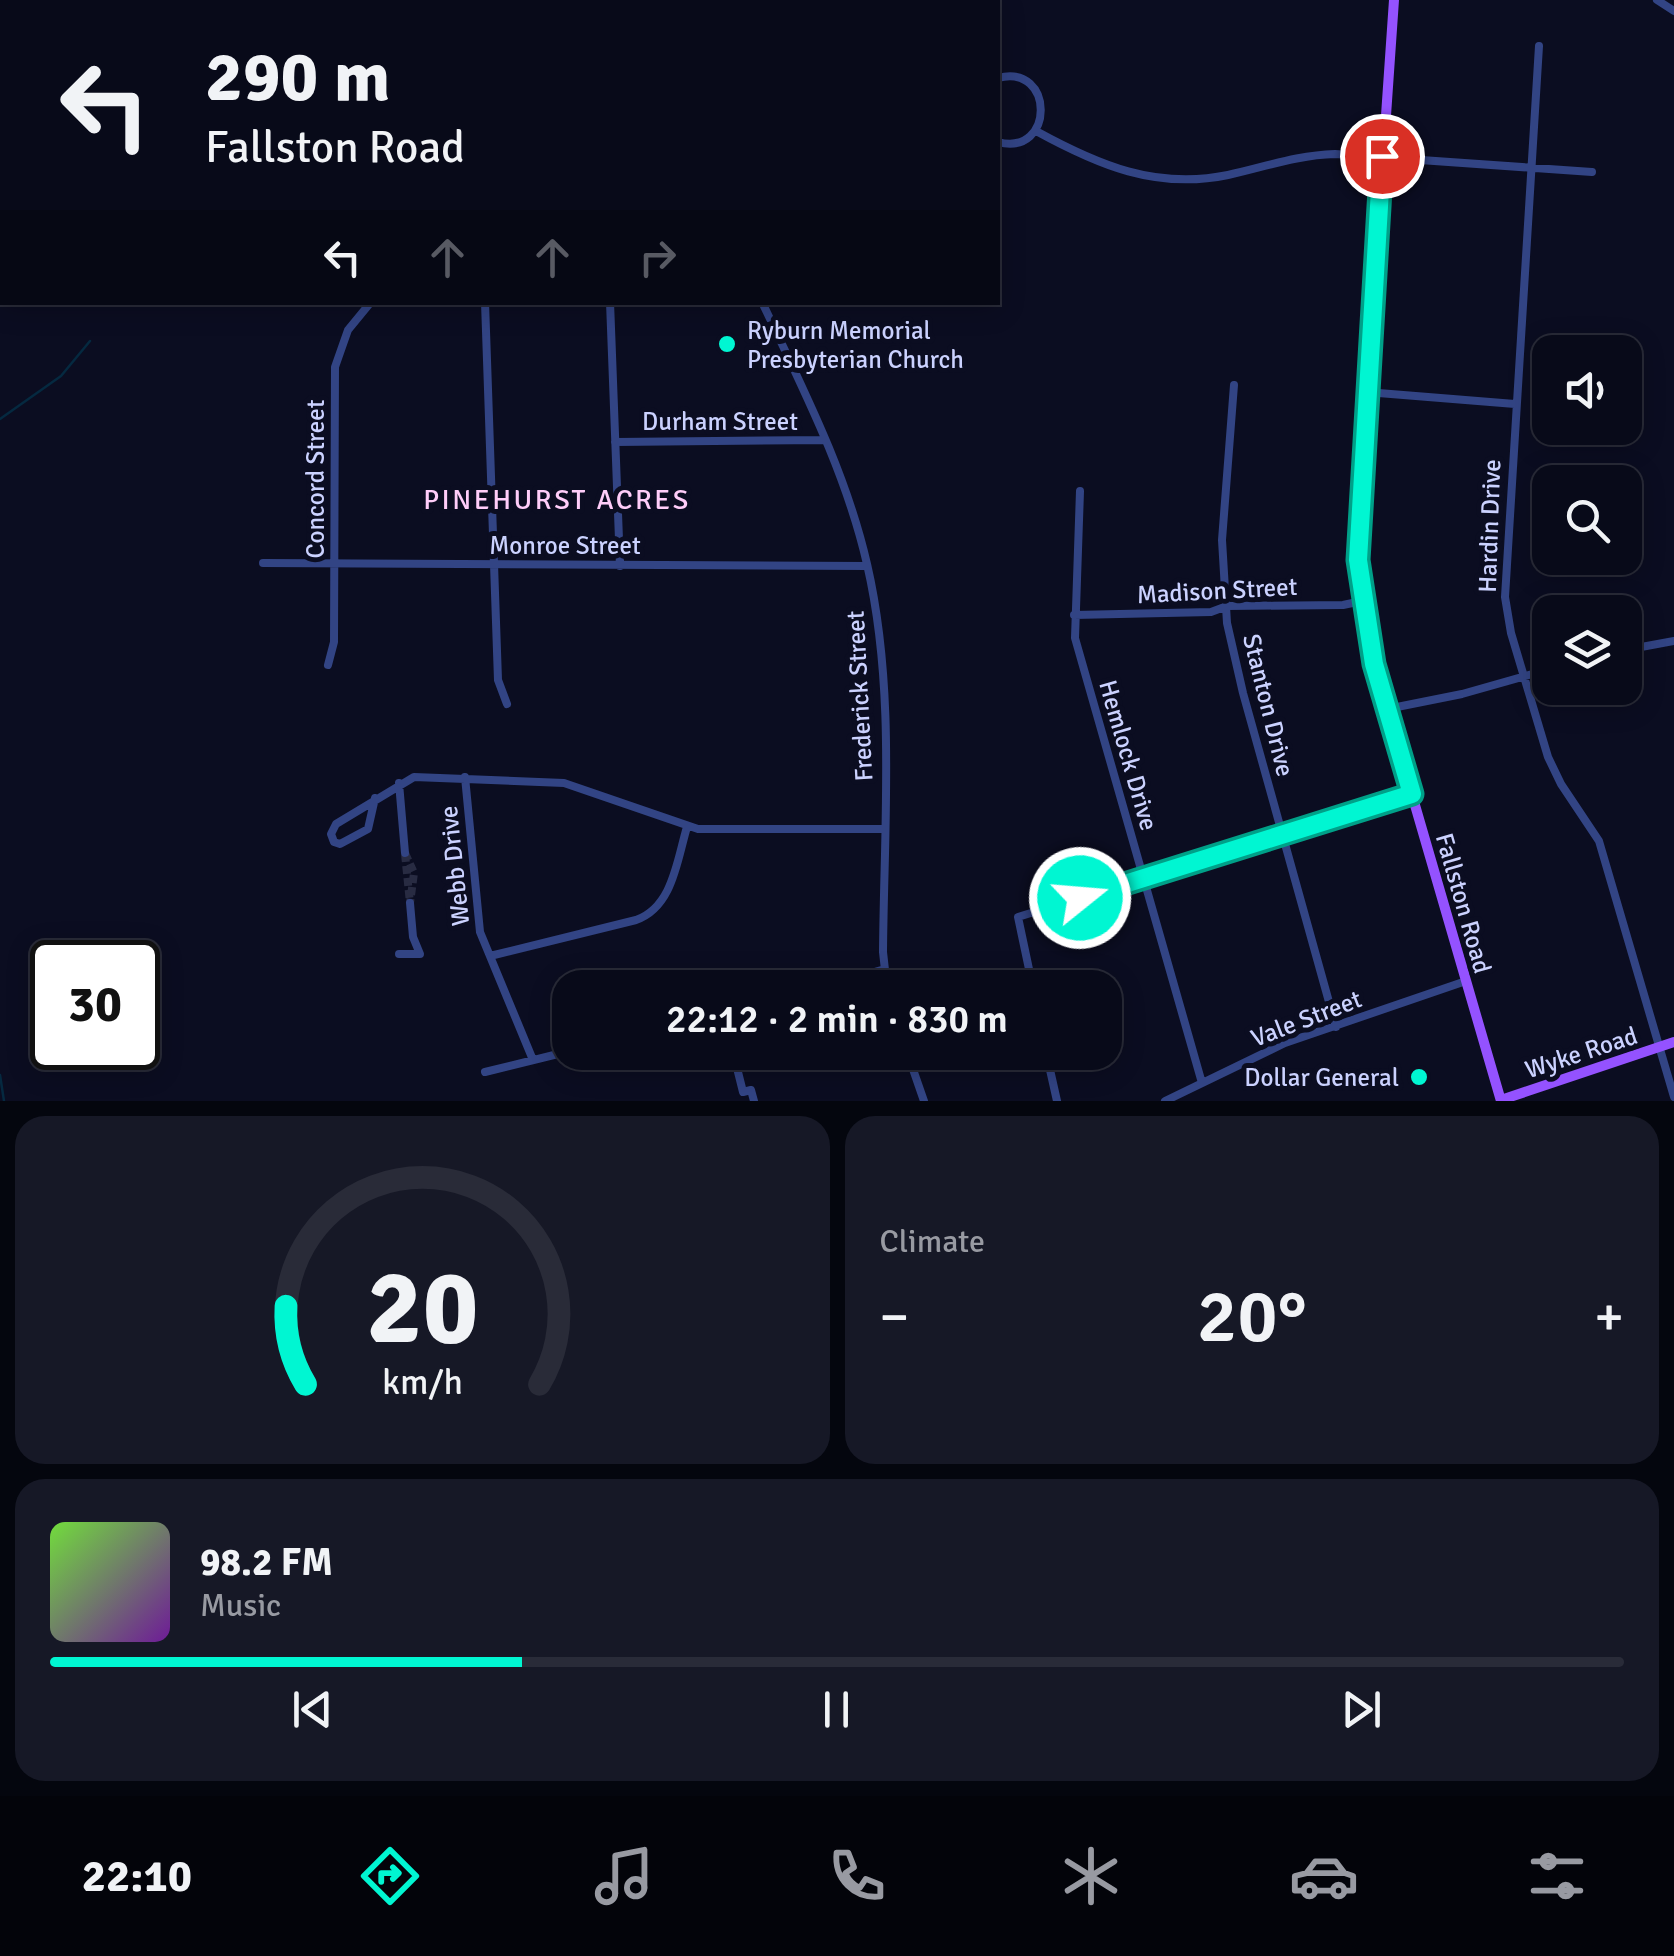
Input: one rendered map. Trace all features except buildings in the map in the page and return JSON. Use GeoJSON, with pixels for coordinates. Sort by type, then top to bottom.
{"type":"FeatureCollection","features":[{"type":"Feature","properties":{"kind":"main road","name":"Fallston Road"},"geometry":{"type":"LineString","coordinates":[[1394,0],[1358,531],[1362,601],[1387,709],[1501,1100]]}},
{"type":"Feature","properties":{"kind":"main road","name":"Wyke Road"},"geometry":{"type":"LineString","coordinates":[[1501,1100],[1674,1042]]}},
{"type":"Feature","properties":{"kind":"street"},"geometry":{"type":"LineString","coordinates":[[1657,0],[1674,12]]}},
{"type":"Feature","properties":{"kind":"street","name":"Hardin Drive"},"geometry":{"type":"LineString","coordinates":[[1539,46],[1505,597],[1548,757],[1599,841],[1674,1097]]}},
{"type":"Feature","properties":{"kind":"street"},"geometry":{"type":"LineString","coordinates":[[1000,78],[1017,77],[1036,89],[1043,110],[1036,131],[1018,143],[1000,142]]}},
{"type":"Feature","properties":{"kind":"street"},"geometry":{"type":"LineString","coordinates":[[1036,131],[1089,160],[1125,173],[1161,179],[1214,178],[1303,156],[1382,156],[1592,172]]}},
{"type":"Feature","properties":{"kind":"street","name":"Concord Street"},"geometry":{"type":"LineString","coordinates":[[328,665],[334,642],[336,563],[334,367],[348,330],[369,305]]}},
{"type":"Feature","properties":{"kind":"street"},"geometry":{"type":"LineString","coordinates":[[485,305],[498,680],[506,704]]}},
{"type":"Feature","properties":{"kind":"street"},"geometry":{"type":"LineString","coordinates":[[610,305],[620,566]]}},
{"type":"Feature","properties":{"kind":"street","name":"Frederick Street"},"geometry":{"type":"LineString","coordinates":[[763,305],[825,440],[868,566],[880,651],[885,969]]}},
{"type":"Feature","properties":{"kind":"street","name":"Stanton Drive"},"geometry":{"type":"LineString","coordinates":[[1234,385],[1222,540],[1227,624],[1336,1026]]}},
{"type":"Feature","properties":{"kind":"street"},"geometry":{"type":"LineString","coordinates":[[1366,392],[1515,404]]}},
{"type":"Feature","properties":{"kind":"street","name":"Durham Street"},"geometry":{"type":"LineString","coordinates":[[615,442],[825,440]]}},
{"type":"Feature","properties":{"kind":"street","name":"Hemlock Drive"},"geometry":{"type":"LineString","coordinates":[[1080,491],[1074,615],[1079,656],[1202,1083]]}},
{"type":"Feature","properties":{"kind":"street","name":"Monroe Street"},"geometry":{"type":"LineString","coordinates":[[263,563],[868,566]]}},
{"type":"Feature","properties":{"kind":"street","name":"Madison Street"},"geometry":{"type":"LineString","coordinates":[[1074,615],[1211,612],[1227,606],[1343,606],[1362,601]]}},
{"type":"Feature","properties":{"kind":"street"},"geometry":{"type":"LineString","coordinates":[[1642,647],[1674,641]]}},
{"type":"Feature","properties":{"kind":"street"},"geometry":{"type":"LineString","coordinates":[[1387,709],[1532,674]]}},
{"type":"Feature","properties":{"kind":"street"},"geometry":{"type":"LineString","coordinates":[[371,801],[368,830],[336,844],[331,834],[334,826],[371,801],[399,783],[414,776],[564,782],[687,827],[716,831],[884,829]]}},
{"type":"Feature","properties":{"kind":"street","name":"Webb Drive"},"geometry":{"type":"LineString","coordinates":[[465,777],[477,920],[533,1060]]}},
{"type":"Feature","properties":{"kind":"street"},"geometry":{"type":"LineString","coordinates":[[399,783],[405,853]]}},
{"type":"Feature","properties":{"kind":"street"},"geometry":{"type":"LineString","coordinates":[[1028,970],[1018,917],[1412,794]]}},
{"type":"Feature","properties":{"kind":"street"},"geometry":{"type":"LineString","coordinates":[[490,956],[636,920],[654,910],[665,896],[687,827]]}},
{"type":"Feature","properties":{"kind":"street"},"geometry":{"type":"LineString","coordinates":[[410,903],[413,936]]}},
{"type":"Feature","properties":{"kind":"street","name":"Vale Street"},"geometry":{"type":"LineString","coordinates":[[1165,1101],[1285,1043],[1466,982]]}},
{"type":"Feature","properties":{"kind":"street"},"geometry":{"type":"LineString","coordinates":[[486,1072],[552,1055]]}},
{"type":"Feature","properties":{"kind":"street"},"geometry":{"type":"LineString","coordinates":[[738,1070],[743,1092],[751,1090],[754,1101]]}},
{"type":"Feature","properties":{"kind":"street"},"geometry":{"type":"LineString","coordinates":[[913,1070],[924,1101]]}},
{"type":"Feature","properties":{"kind":"street"},"geometry":{"type":"LineString","coordinates":[[1050,1070],[1056,1101]]}},
{"type":"Feature","properties":{"kind":"waterway"},"geometry":{"type":"LineString","coordinates":[[0,419],[61,376],[90,341]]}},
{"type":"Feature","properties":{"kind":"waterway"},"geometry":{"type":"LineString","coordinates":[[0,1075],[4,1101]]}},
{"type":"Feature","properties":{"kind":"tunnel"},"geometry":{"type":"LineString","coordinates":[[405,853],[414,873],[410,903]]}},
{"type":"Feature","properties":{"kind":"tunnel"},"geometry":{"type":"LineString","coordinates":[[405,854],[410,903]]}},
{"type":"Feature","properties":{"kind":"place","name":"Ryburn Memorial Presbyterian Church"},"geometry":{"type":"Point","coordinates":[727,344]}},
{"type":"Feature","properties":{"kind":"place","name":"Dollar General"},"geometry":{"type":"Point","coordinates":[1419,1077]}},
{"type":"Feature","properties":{"kind":"district","name":"PINEHURST ACRES"},"geometry":{"type":"Point","coordinates":[557,499]}},
{"type":"Feature","properties":{"kind":"route"},"geometry":{"type":"LineString","coordinates":[[1080,898],[1412,794],[1374,664],[1358,560],[1382,156]]}}]}
